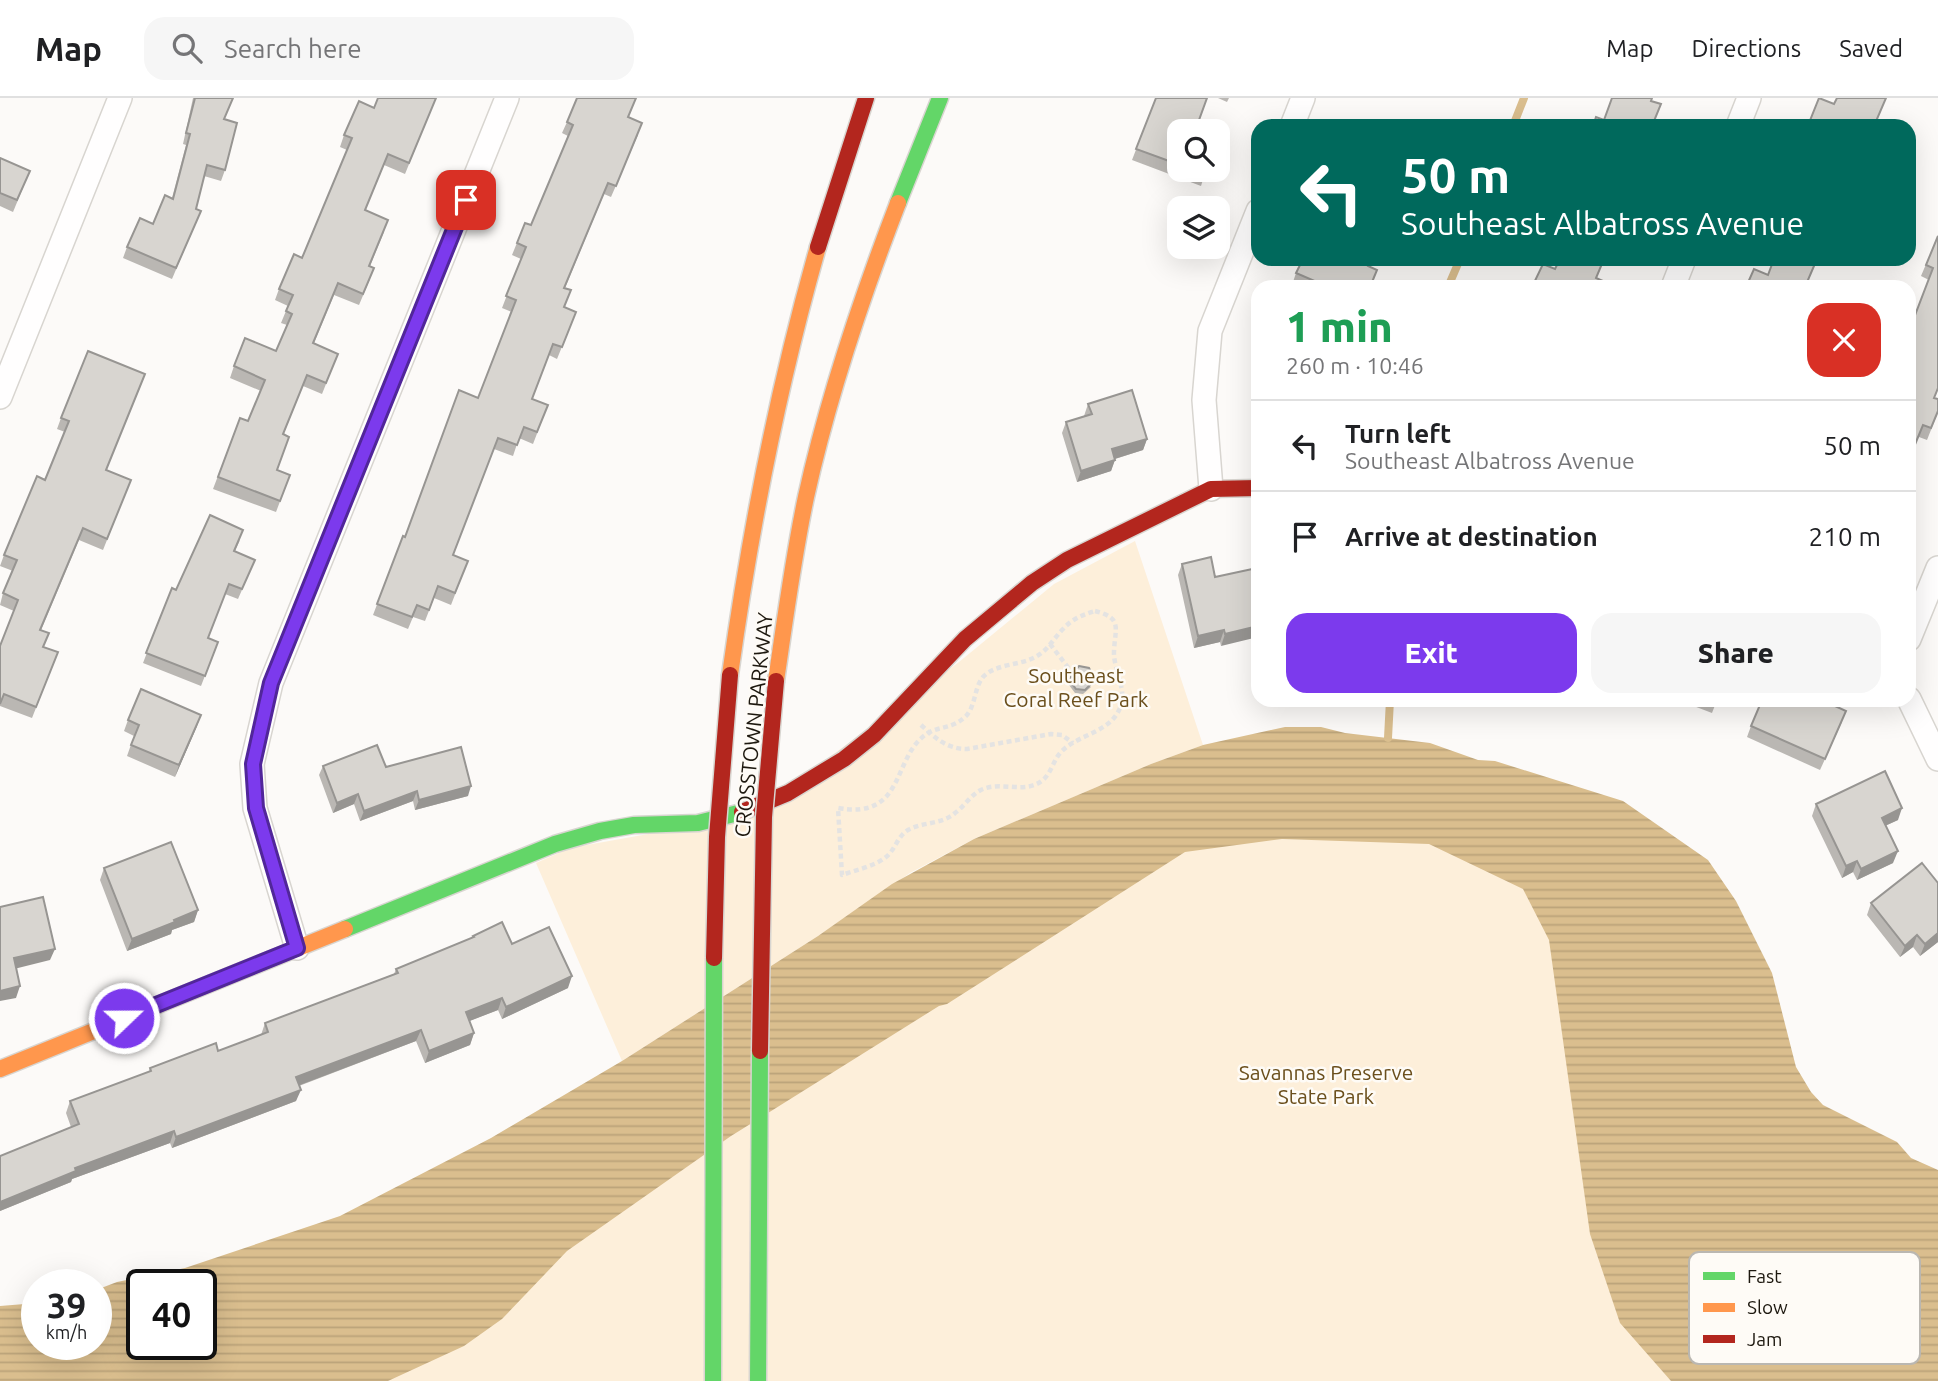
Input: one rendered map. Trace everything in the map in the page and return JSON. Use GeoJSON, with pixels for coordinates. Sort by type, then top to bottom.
{"type":"FeatureCollection","features":[{"type":"Feature","properties":{"kind":"main road","name":"CROSSTOWN PARKWAY"},"geometry":{"type":"LineString","coordinates":[[713,1381],[714,898],[730,675],[750,537],[778,403],[809,279],[866,98]]}},
{"type":"Feature","properties":{"kind":"main road","name":"CROSSTOWN PARKWAY"},"geometry":{"type":"LineString","coordinates":[[758,1381],[762,872],[776,681],[793,563],[806,498],[834,388],[854,322],[902,189],[940,98]]}},
{"type":"Feature","properties":{"kind":"main road"},"geometry":{"type":"LineString","coordinates":[[0,1069],[555,844],[600,831],[634,825],[698,822],[720,818],[757,807],[788,793],[844,759],[874,736],[965,639],[1032,583],[1067,560],[1211,489],[1251,488]]}},
{"type":"Feature","properties":{"kind":"street"},"geometry":{"type":"LineString","coordinates":[[0,397],[120,98]]}},
{"type":"Feature","properties":{"kind":"street"},"geometry":{"type":"LineString","coordinates":[[297,948],[256,808],[253,764],[271,683],[507,98]]}},
{"type":"Feature","properties":{"kind":"street"},"geometry":{"type":"LineString","coordinates":[[1295,119],[1303,98]]}},
{"type":"Feature","properties":{"kind":"street"},"geometry":{"type":"LineString","coordinates":[[1741,119],[1749,98]]}},
{"type":"Feature","properties":{"kind":"street"},"geometry":{"type":"LineString","coordinates":[[1211,489],[1204,400],[1210,331],[1251,228]]}},
{"type":"Feature","properties":{"kind":"street"},"geometry":{"type":"LineString","coordinates":[[1916,622],[1938,568]]}},
{"type":"Feature","properties":{"kind":"street"},"geometry":{"type":"LineString","coordinates":[[1913,707],[1938,759]]}},
{"type":"Feature","properties":{"kind":"path"},"geometry":{"type":"LineString","coordinates":[[1095,611],[1107,614],[1115,621],[1117,631],[1114,666],[1122,692],[1122,705],[1115,717],[1102,728],[1060,752],[1044,779],[1031,786],[992,786],[980,790],[955,814],[907,830],[887,856],[874,864],[842,874],[838,808],[853,811],[881,800],[892,790],[916,744],[929,732],[955,725],[966,715],[974,703],[983,678],[993,670],[1026,662],[1040,655],[1050,644],[1064,627],[1080,615],[1095,611]]}},
{"type":"Feature","properties":{"kind":"path"},"geometry":{"type":"LineString","coordinates":[[1050,644],[1073,674]]}},
{"type":"Feature","properties":{"kind":"path"},"geometry":{"type":"LineString","coordinates":[[919,724],[954,749],[1051,734],[1062,735],[1073,743]]}},
{"type":"Feature","properties":{"kind":"green space","name":"Southeast Coral Reef Park"},"geometry":{"type":"Polygon","coordinates":[[[1135,541],[1203,745],[1151,764],[974,839],[910,873],[818,936],[622,1061],[536,863],[570,848],[749,816],[959,662],[1054,584],[1135,541]]]}},
{"type":"Feature","properties":{"kind":"green space","name":"Savannas Preserve State Park"},"geometry":{"type":"Polygon","coordinates":[[[1307,776],[1521,827],[1901,1252],[1689,1252],[1689,1364],[1920,1364],[1920,1273],[1938,1293],[1938,1381],[103,1381],[159,1360],[217,1360],[217,1336],[1307,776]]]}},
{"type":"Feature","properties":{"kind":"shaded area"},"geometry":{"type":"Polygon","coordinates":[[[1285,727],[1321,727],[1345,733],[1430,743],[1478,760],[1495,761],[1623,801],[1708,860],[1736,901],[1772,973],[1796,1067],[1811,1092],[1823,1105],[1897,1142],[1911,1158],[1938,1170],[1938,1381],[1671,1381],[1620,1323],[1590,1234],[1549,940],[1523,889],[1429,844],[1282,839],[1185,852],[947,1004],[939,1006],[731,1136],[567,1251],[502,1319],[464,1346],[388,1381],[0,1381],[0,1306],[21,1304],[21,1360],[112,1360],[112,1284],[126,1280],[126,1360],[217,1360],[217,1269],[180,1269],[340,1216],[491,1138],[622,1061],[818,936],[892,884],[974,839],[1151,764],[1203,745],[1285,727]]]}},
{"type":"Feature","properties":{"kind":"building"},"geometry":{"type":"Polygon","coordinates":[[[195,98],[233,98],[224,119],[237,123],[225,170],[207,165],[196,209],[201,211],[176,268],[127,247],[140,218],[153,224],[165,195],[173,199],[190,134],[186,133],[195,98]]]}},
{"type":"Feature","properties":{"kind":"building"},"geometry":{"type":"Polygon","coordinates":[[[378,98],[436,98],[409,163],[388,154],[365,210],[388,220],[369,266],[374,268],[363,294],[338,283],[313,343],[338,354],[326,383],[307,375],[283,434],[289,437],[277,470],[290,475],[280,501],[218,477],[240,418],[248,421],[265,380],[234,366],[245,338],[276,351],[292,314],[286,311],[293,295],[279,289],[294,254],[302,258],[352,138],[344,135],[359,101],[374,108],[378,98]]]}},
{"type":"Feature","properties":{"kind":"building"},"geometry":{"type":"Polygon","coordinates":[[[577,98],[636,98],[628,117],[642,123],[616,186],[608,183],[564,288],[571,290],[564,307],[576,312],[562,347],[553,344],[532,399],[548,405],[537,432],[524,427],[517,445],[498,438],[453,555],[468,561],[455,593],[438,586],[429,610],[417,605],[412,617],[377,604],[403,536],[405,537],[459,390],[478,398],[516,300],[506,296],[526,247],[517,243],[525,223],[531,225],[573,125],[567,122],[577,98]]]}},
{"type":"Feature","properties":{"kind":"building"},"geometry":{"type":"Polygon","coordinates":[[[1156,98],[1207,98],[1199,119],[1167,119],[1167,160],[1136,149],[1156,98]]]}},
{"type":"Feature","properties":{"kind":"building"},"geometry":{"type":"Polygon","coordinates":[[[1612,98],[1652,98],[1651,101],[1661,104],[1655,119],[1604,119],[1612,98]]]}},
{"type":"Feature","properties":{"kind":"building"},"geometry":{"type":"Polygon","coordinates":[[[1819,98],[1834,104],[1837,98],[1886,98],[1877,119],[1811,119],[1819,98]]]}},
{"type":"Feature","properties":{"kind":"building"},"geometry":{"type":"Polygon","coordinates":[[[0,158],[30,171],[17,200],[0,193],[0,158]]]}},
{"type":"Feature","properties":{"kind":"building"},"geometry":{"type":"Polygon","coordinates":[[[1938,236],[1938,388],[1934,398],[1938,399],[1938,411],[1931,428],[1923,425],[1916,442],[1916,313],[1933,268],[1926,265],[1938,236]]]}},
{"type":"Feature","properties":{"kind":"building"},"geometry":{"type":"Polygon","coordinates":[[[1300,266],[1368,266],[1377,270],[1373,280],[1312,280],[1296,273],[1300,266]]]}},
{"type":"Feature","properties":{"kind":"building"},"geometry":{"type":"Polygon","coordinates":[[[1542,266],[1555,269],[1556,266],[1601,266],[1596,278],[1601,280],[1535,280],[1542,266]]]}},
{"type":"Feature","properties":{"kind":"building"},"geometry":{"type":"Polygon","coordinates":[[[1771,266],[1814,266],[1808,280],[1749,280],[1754,269],[1768,275],[1771,266]]]}},
{"type":"Feature","properties":{"kind":"building"},"geometry":{"type":"Polygon","coordinates":[[[88,351],[145,374],[106,470],[131,480],[107,539],[83,528],[40,630],[49,633],[43,647],[58,652],[36,707],[4,694],[0,704],[0,646],[18,600],[3,593],[17,560],[4,555],[37,476],[45,480],[69,421],[61,418],[88,351]]]}},
{"type":"Feature","properties":{"kind":"building"},"geometry":{"type":"Polygon","coordinates":[[[1132,390],[1147,439],[1112,449],[1115,460],[1081,471],[1066,422],[1092,414],[1088,404],[1132,390]]]}},
{"type":"Feature","properties":{"kind":"building"},"geometry":{"type":"Polygon","coordinates":[[[210,515],[243,530],[234,551],[255,560],[242,589],[229,584],[208,638],[218,642],[205,676],[146,653],[172,588],[176,590],[210,515]]]}},
{"type":"Feature","properties":{"kind":"building"},"geometry":{"type":"Polygon","coordinates":[[[1211,557],[1215,577],[1251,569],[1251,628],[1225,634],[1224,630],[1198,636],[1182,564],[1211,557]]]}},
{"type":"Feature","properties":{"kind":"building"},"geometry":{"type":"Polygon","coordinates":[[[1079,666],[1089,668],[1093,676],[1092,683],[1085,690],[1076,689],[1070,681],[1072,673],[1079,666]]]}},
{"type":"Feature","properties":{"kind":"building"},"geometry":{"type":"Polygon","coordinates":[[[141,689],[201,715],[179,765],[131,745],[139,725],[128,720],[141,689]]]}},
{"type":"Feature","properties":{"kind":"building"},"geometry":{"type":"Polygon","coordinates":[[[1759,707],[1837,707],[1846,711],[1825,759],[1751,726],[1759,707]]]}},
{"type":"Feature","properties":{"kind":"building"},"geometry":{"type":"Polygon","coordinates":[[[377,745],[386,767],[461,747],[471,786],[419,800],[417,791],[364,811],[358,794],[337,803],[323,766],[377,745]]]}},
{"type":"Feature","properties":{"kind":"building"},"geometry":{"type":"Polygon","coordinates":[[[1885,771],[1902,808],[1882,818],[1898,851],[1861,869],[1857,861],[1846,866],[1816,804],[1885,771]]]}},
{"type":"Feature","properties":{"kind":"building"},"geometry":{"type":"Polygon","coordinates":[[[171,842],[198,910],[132,939],[104,868],[171,842]]]}},
{"type":"Feature","properties":{"kind":"building"},"geometry":{"type":"Polygon","coordinates":[[[1922,863],[1938,883],[1938,933],[1925,944],[1917,935],[1905,946],[1871,903],[1922,863]]]}},
{"type":"Feature","properties":{"kind":"building"},"geometry":{"type":"Polygon","coordinates":[[[43,897],[55,949],[14,958],[20,986],[0,991],[0,907],[43,897]]]}},
{"type":"Feature","properties":{"kind":"building"},"geometry":{"type":"Polygon","coordinates":[[[502,922],[512,944],[549,927],[572,976],[506,1007],[502,998],[466,1012],[474,1033],[429,1051],[421,1030],[296,1077],[301,1090],[176,1137],[174,1131],[75,1168],[76,1171],[0,1202],[0,1156],[79,1124],[70,1101],[216,1043],[218,1051],[268,1032],[265,1023],[398,973],[396,969],[474,937],[502,922]]]}},
{"type":"Feature","properties":{"kind":"waterway"},"geometry":{"type":"LineString","coordinates":[[1516,119],[1524,98]]}},
{"type":"Feature","properties":{"kind":"waterway"},"geometry":{"type":"LineString","coordinates":[[1451,280],[1457,266]]}},
{"type":"Feature","properties":{"kind":"waterway"},"geometry":{"type":"LineString","coordinates":[[1388,738],[1390,707]]}},
{"type":"Feature","properties":{"kind":"traffic: fast"},"geometry":{"type":"LineString","coordinates":[[898,203],[940,98]]}},
{"type":"Feature","properties":{"kind":"traffic: fast"},"geometry":{"type":"LineString","coordinates":[[345,929],[555,844],[600,831],[634,825],[698,823],[742,812]]}},
{"type":"Feature","properties":{"kind":"traffic: fast"},"geometry":{"type":"LineString","coordinates":[[713,1381],[714,958]]}},
{"type":"Feature","properties":{"kind":"traffic: fast"},"geometry":{"type":"LineString","coordinates":[[758,1381],[760,1051]]}},
{"type":"Feature","properties":{"kind":"traffic: slow"},"geometry":{"type":"LineString","coordinates":[[776,681],[797,543],[824,422],[846,348],[898,203]]}},
{"type":"Feature","properties":{"kind":"traffic: slow"},"geometry":{"type":"LineString","coordinates":[[730,675],[766,460],[818,247]]}},
{"type":"Feature","properties":{"kind":"traffic: slow"},"geometry":{"type":"LineString","coordinates":[[0,1069],[345,929]]}},
{"type":"Feature","properties":{"kind":"traffic: jam"},"geometry":{"type":"LineString","coordinates":[[818,247],[866,98]]}},
{"type":"Feature","properties":{"kind":"traffic: jam"},"geometry":{"type":"LineString","coordinates":[[742,812],[788,793],[844,759],[874,735],[965,639],[1032,583],[1067,560],[1211,489],[1251,488]]}},
{"type":"Feature","properties":{"kind":"traffic: jam"},"geometry":{"type":"LineString","coordinates":[[714,958],[717,837],[730,675]]}},
{"type":"Feature","properties":{"kind":"traffic: jam"},"geometry":{"type":"LineString","coordinates":[[760,1051],[764,817],[776,681]]}},
{"type":"Feature","properties":{"kind":"route"},"geometry":{"type":"LineString","coordinates":[[124,1018],[297,948],[256,808],[253,764],[258,737],[271,683],[466,200]]}}]}
